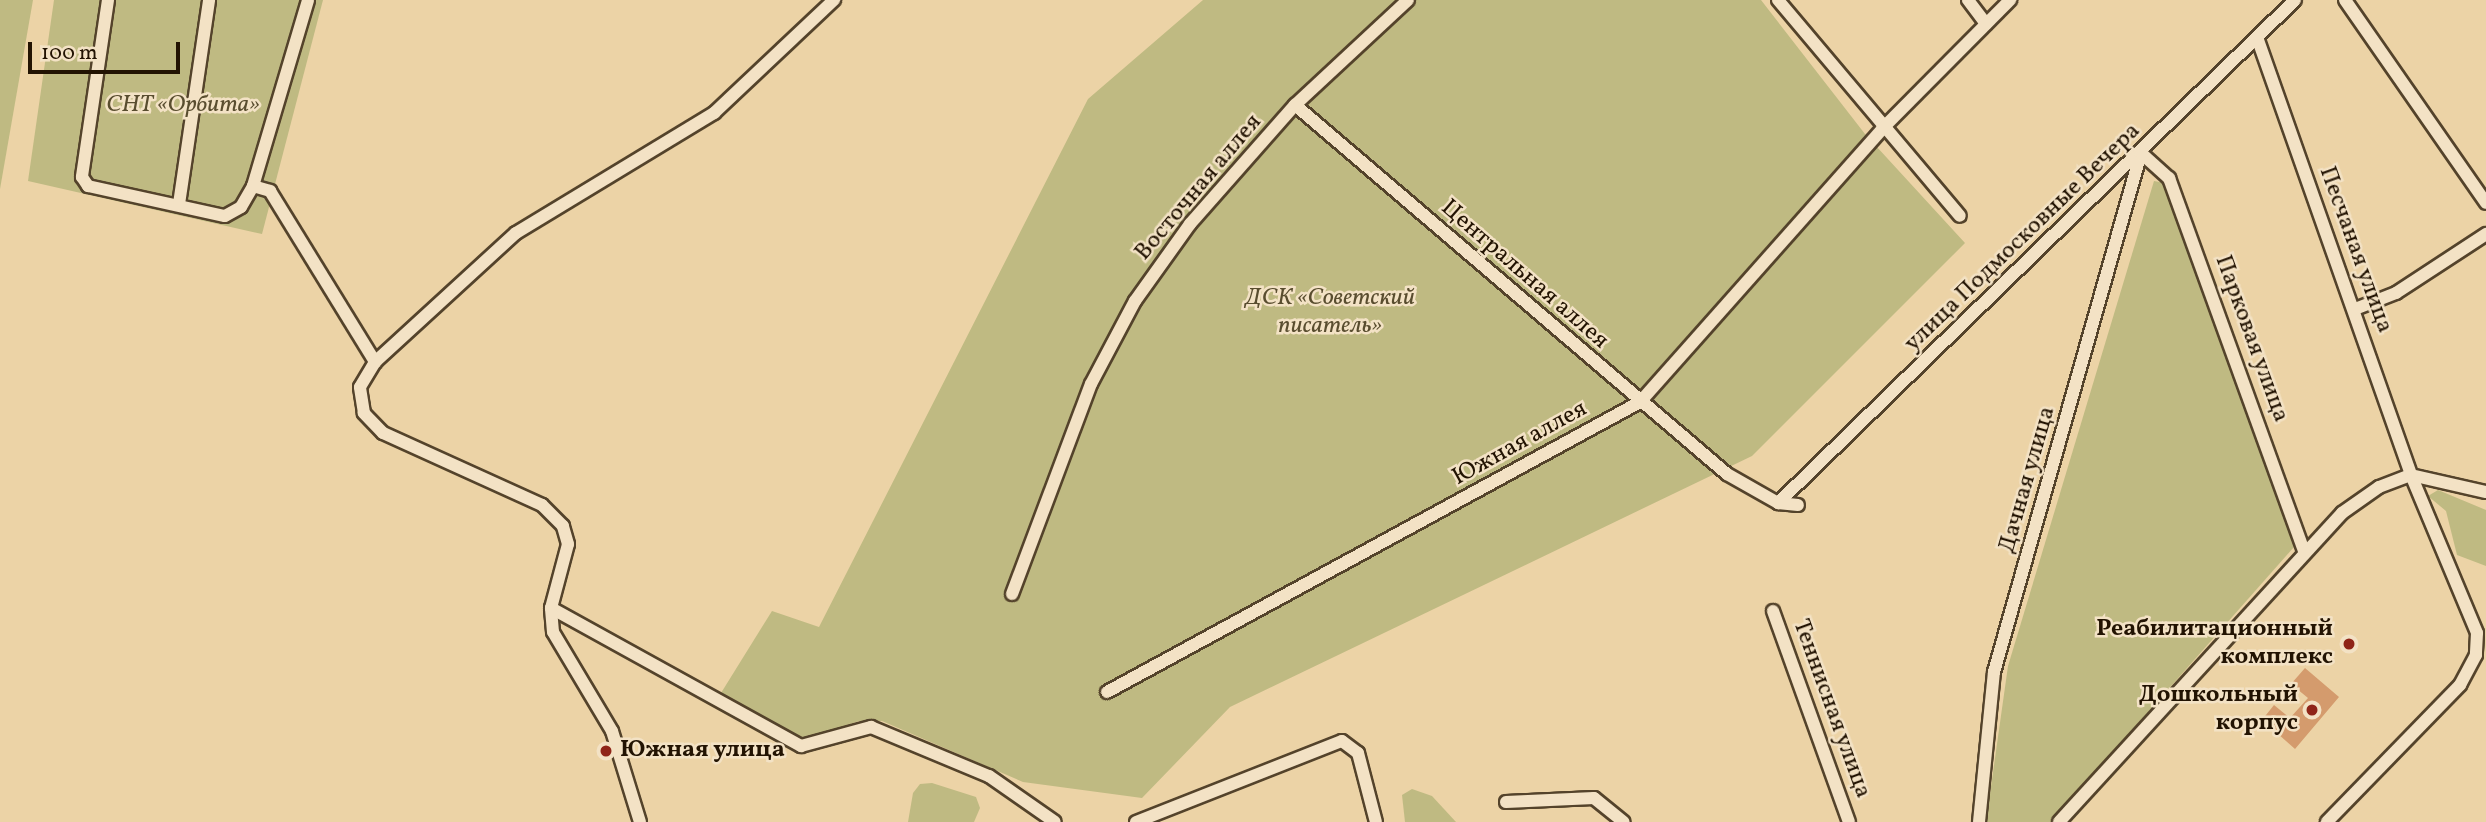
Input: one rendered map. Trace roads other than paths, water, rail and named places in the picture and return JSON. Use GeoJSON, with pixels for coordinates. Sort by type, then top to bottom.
{"type":"FeatureCollection","features":[{"type":"Feature","properties":{"kind":"street"},"geometry":{"type":"LineString","coordinates":[[108,0],[82,177],[88,186],[225,216],[242,207],[253,186],[308,0]]}},
{"type":"Feature","properties":{"kind":"street"},"geometry":{"type":"LineString","coordinates":[[179,204],[209,0]]}},
{"type":"Feature","properties":{"kind":"street"},"geometry":{"type":"LineString","coordinates":[[640,822],[612,731],[559,643],[551,608],[568,544],[557,517],[542,505],[383,433],[364,413],[360,398],[362,378],[375,362],[516,233],[714,113],[834,0]]}},
{"type":"Feature","properties":{"kind":"street","name":"Восточная аллея"},"geometry":{"type":"LineString","coordinates":[[1012,594],[1091,384],[1135,301],[1190,224],[1295,106],[1408,0]]}},
{"type":"Feature","properties":{"kind":"street"},"geometry":{"type":"LineString","coordinates":[[1778,0],[1879,133],[1961,216]]}},
{"type":"Feature","properties":{"kind":"street"},"geometry":{"type":"LineString","coordinates":[[1968,0],[1986,24]]}},
{"type":"Feature","properties":{"kind":"street","name":"Южная аллея"},"geometry":{"type":"LineString","coordinates":[[1107,692],[1640,402],[1879,133],[2010,0]]}},
{"type":"Feature","properties":{"kind":"street","name":"улица Подмосковные Вечера"},"geometry":{"type":"LineString","coordinates":[[1779,503],[2258,40],[2295,0]]}},
{"type":"Feature","properties":{"kind":"street"},"geometry":{"type":"LineString","coordinates":[[2345,0],[2486,203]]}},
{"type":"Feature","properties":{"kind":"street","name":"Песчаная улица"},"geometry":{"type":"LineString","coordinates":[[2258,40],[2355,309],[2411,475],[2477,633],[2476,655],[2460,685],[2327,822]]}},
{"type":"Feature","properties":{"kind":"street","name":"Центральная аллея"},"geometry":{"type":"LineString","coordinates":[[1295,106],[1727,474],[1779,503]]}},
{"type":"Feature","properties":{"kind":"street","name":"Парковая улица"},"geometry":{"type":"LineString","coordinates":[[2141,153],[2169,178],[2304,550]]}},
{"type":"Feature","properties":{"kind":"street","name":"Дачная улица"},"geometry":{"type":"LineString","coordinates":[[1979,822],[1994,672],[2141,153]]}},
{"type":"Feature","properties":{"kind":"street"},"geometry":{"type":"LineString","coordinates":[[253,186],[270,191],[375,362]]}},
{"type":"Feature","properties":{"kind":"street"},"geometry":{"type":"LineString","coordinates":[[2355,309],[2396,293],[2486,234]]}},
{"type":"Feature","properties":{"kind":"street"},"geometry":{"type":"LineString","coordinates":[[2059,822],[2304,550],[2351,506],[2379,487],[2411,475],[2486,492]]}},
{"type":"Feature","properties":{"kind":"street"},"geometry":{"type":"LineString","coordinates":[[1779,503],[1798,505]]}},
{"type":"Feature","properties":{"kind":"street"},"geometry":{"type":"LineString","coordinates":[[551,608],[801,746],[872,727],[989,776],[1055,822]]}},
{"type":"Feature","properties":{"kind":"street","name":"Теннисная улица"},"geometry":{"type":"LineString","coordinates":[[1773,611],[1849,822]]}},
{"type":"Feature","properties":{"kind":"street"},"geometry":{"type":"LineString","coordinates":[[1136,822],[1342,741],[1358,753],[1376,822]]}},
{"type":"Feature","properties":{"kind":"street"},"geometry":{"type":"LineString","coordinates":[[1506,802],[1594,798],[1624,822]]}},
{"type":"Feature","properties":{"kind":"place","name":"Реабилитационный комплекс"},"geometry":{"type":"Point","coordinates":[2349,644]}},
{"type":"Feature","properties":{"kind":"place","name":"Дошкольный корпус"},"geometry":{"type":"Point","coordinates":[2312,710]}},
{"type":"Feature","properties":{"kind":"place","name":"Южная улица"},"geometry":{"type":"Point","coordinates":[606,751]}},
{"type":"Feature","properties":{"kind":"park label","name":"СНТ «Орбита»"},"geometry":{"type":"Point","coordinates":[183,106]}},
{"type":"Feature","properties":{"kind":"park label","name":"ДСК «Советский писатель»"},"geometry":{"type":"Point","coordinates":[1330,313]}}]}
